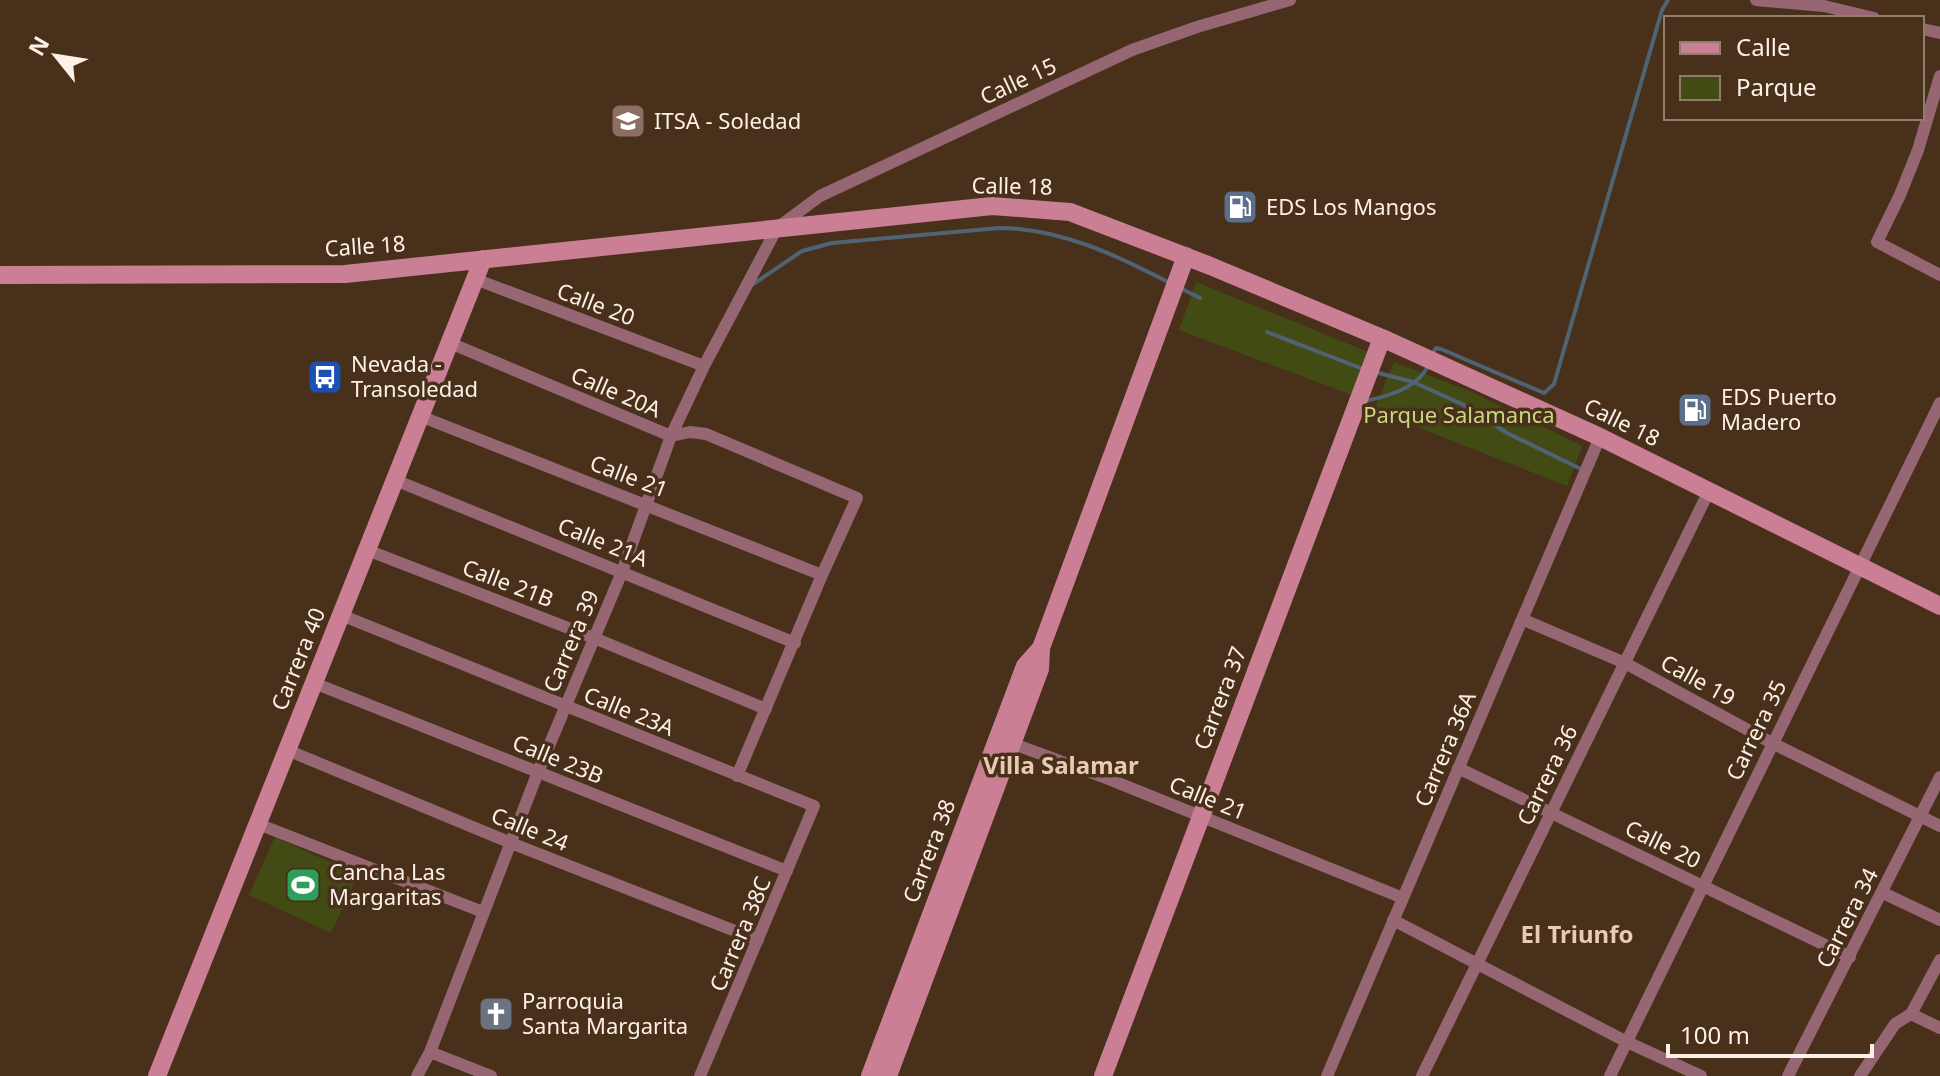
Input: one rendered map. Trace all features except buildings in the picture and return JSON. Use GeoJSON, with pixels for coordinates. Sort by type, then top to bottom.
{"type":"FeatureCollection","features":[{"type":"Feature","properties":{"kind":"street","name":"Calle 15"},"geometry":{"type":"LineString","coordinates":[[777,228],[820,196],[1132,50],[1290,0]]}},
{"type":"Feature","properties":{"kind":"street"},"geometry":{"type":"LineString","coordinates":[[1756,0],[1826,3],[1868,16]]}},
{"type":"Feature","properties":{"kind":"street"},"geometry":{"type":"LineString","coordinates":[[1940,76],[1918,150],[1877,242],[1940,275]]}},
{"type":"Feature","properties":{"kind":"street","name":"Calle 18"},"geometry":{"type":"LineString","coordinates":[[0,275],[345,274],[992,206],[1070,212],[1186,256],[1430,359],[1600,437],[1940,606]]}},
{"type":"Feature","properties":{"kind":"street","name":"Carrera 39"},"geometry":{"type":"LineString","coordinates":[[417,1076],[430,1052],[538,772],[622,572],[671,436],[777,228]]}},
{"type":"Feature","properties":{"kind":"street","name":"Carrera 38"},"geometry":{"type":"LineString","coordinates":[[870,1076],[898,1023],[1005,741],[1040,669],[1041,648],[1186,256]]}},
{"type":"Feature","properties":{"kind":"street","name":"Carrera 40"},"geometry":{"type":"LineString","coordinates":[[157,1076],[483,259]]}},
{"type":"Feature","properties":{"kind":"street","name":"Calle 20"},"geometry":{"type":"LineString","coordinates":[[475,279],[704,366]]}},
{"type":"Feature","properties":{"kind":"street","name":"Carrera 37"},"geometry":{"type":"LineString","coordinates":[[1103,1076],[1382,338]]}},
{"type":"Feature","properties":{"kind":"street","name":"Calle 20A"},"geometry":{"type":"LineString","coordinates":[[450,343],[671,436],[690,432],[706,434],[857,498],[822,575]]}},
{"type":"Feature","properties":{"kind":"street","name":"Carrera 35"},"geometry":{"type":"LineString","coordinates":[[1610,1076],[1940,403]]}},
{"type":"Feature","properties":{"kind":"street","name":"Calle 21"},"geometry":{"type":"LineString","coordinates":[[420,416],[822,575]]}},
{"type":"Feature","properties":{"kind":"street","name":"Carrera 36A"},"geometry":{"type":"LineString","coordinates":[[1328,1073],[1600,437]]}},
{"type":"Feature","properties":{"kind":"street","name":"Calle 21A"},"geometry":{"type":"LineString","coordinates":[[395,480],[795,643]]}},
{"type":"Feature","properties":{"kind":"street","name":"Carrera 36"},"geometry":{"type":"LineString","coordinates":[[1422,1076],[1709,491]]}},
{"type":"Feature","properties":{"kind":"street","name":"Calle 21B"},"geometry":{"type":"LineString","coordinates":[[367,550],[766,709]]}},
{"type":"Feature","properties":{"kind":"street"},"geometry":{"type":"LineString","coordinates":[[737,776],[822,575]]}},
{"type":"Feature","properties":{"kind":"street","name":"Calle 23A"},"geometry":{"type":"LineString","coordinates":[[341,615],[814,806]]}},
{"type":"Feature","properties":{"kind":"street","name":"Calle 19"},"geometry":{"type":"LineString","coordinates":[[1520,623],[1524,620],[1625,663],[1772,743],[1940,826]]}},
{"type":"Feature","properties":{"kind":"street","name":"Calle 23B"},"geometry":{"type":"LineString","coordinates":[[314,683],[787,871]]}},
{"type":"Feature","properties":{"kind":"street","name":"Calle 21"},"geometry":{"type":"LineString","coordinates":[[1005,741],[1403,898]]}},
{"type":"Feature","properties":{"kind":"street","name":"Calle 24"},"geometry":{"type":"LineString","coordinates":[[287,750],[511,843],[758,940]]}},
{"type":"Feature","properties":{"kind":"street","name":"Calle 20"},"geometry":{"type":"LineString","coordinates":[[1458,768],[1850,957]]}},
{"type":"Feature","properties":{"kind":"street","name":"Carrera 34"},"geometry":{"type":"LineString","coordinates":[[1788,1076],[1940,777]]}},
{"type":"Feature","properties":{"kind":"street","name":"Carrera 38C"},"geometry":{"type":"LineString","coordinates":[[700,1076],[814,806]]}},
{"type":"Feature","properties":{"kind":"street"},"geometry":{"type":"LineString","coordinates":[[258,824],[483,912]]}},
{"type":"Feature","properties":{"kind":"street"},"geometry":{"type":"LineString","coordinates":[[1883,893],[1940,920]]}},
{"type":"Feature","properties":{"kind":"street"},"geometry":{"type":"LineString","coordinates":[[1393,920],[1627,1042],[1701,1076]]}},
{"type":"Feature","properties":{"kind":"street"},"geometry":{"type":"LineString","coordinates":[[1860,1076],[1895,1024],[1911,1014],[1940,960]]}},
{"type":"Feature","properties":{"kind":"street"},"geometry":{"type":"LineString","coordinates":[[1911,1014],[1940,1028]]}},
{"type":"Feature","properties":{"kind":"street","name":"Carrera 38"},"geometry":{"type":"LineString","coordinates":[[888,1076],[898,1023]]}},
{"type":"Feature","properties":{"kind":"street"},"geometry":{"type":"LineString","coordinates":[[430,1052],[491,1076]]}},
{"type":"Feature","properties":{"kind":"street"},"geometry":{"type":"LineString","coordinates":[[1328,1073],[1343,1076]]}},
{"type":"Feature","properties":{"kind":"green space","name":"Parque Salamanca"},"geometry":{"type":"Polygon","coordinates":[[[1196,282],[1368,352],[1352,395],[1179,330],[1196,282]]]}},
{"type":"Feature","properties":{"kind":"green space","name":"Parque Salamanca"},"geometry":{"type":"Polygon","coordinates":[[[1394,362],[1472,392],[1582,446],[1567,486],[1374,410],[1394,362]]]}},
{"type":"Feature","properties":{"kind":"green space","name":"Cancha Las Margaritas"},"geometry":{"type":"Polygon","coordinates":[[[275,837],[358,875],[331,933],[249,895],[275,837]]]}},
{"type":"Feature","properties":{"kind":"waterway"},"geometry":{"type":"LineString","coordinates":[[1432,354],[1436,348],[1441,349],[1544,393],[1554,384],[1662,10],[1668,0]]}},
{"type":"Feature","properties":{"kind":"waterway"},"geometry":{"type":"LineString","coordinates":[[752,285],[802,251],[832,243],[999,228],[1067,238],[1131,263],[1172,284]]}},
{"type":"Feature","properties":{"kind":"waterway"},"geometry":{"type":"LineString","coordinates":[[1180,288],[1200,298]]}},
{"type":"Feature","properties":{"kind":"waterway"},"geometry":{"type":"LineString","coordinates":[[1267,332],[1363,369]]}},
{"type":"Feature","properties":{"kind":"waterway"},"geometry":{"type":"LineString","coordinates":[[1364,401],[1409,386],[1428,366]]}},
{"type":"Feature","properties":{"kind":"waterway"},"geometry":{"type":"LineString","coordinates":[[1375,372],[1413,382],[1462,404],[1507,433],[1583,470]]}},
{"type":"Feature","properties":{"kind":"place","name":"ITSA - Soledad"},"geometry":{"type":"Point","coordinates":[628,121]}},
{"type":"Feature","properties":{"kind":"place","name":"EDS Los Mangos"},"geometry":{"type":"Point","coordinates":[1240,207]}},
{"type":"Feature","properties":{"kind":"place","name":"Nevada - Transoledad"},"geometry":{"type":"Point","coordinates":[325,377]}},
{"type":"Feature","properties":{"kind":"place","name":"EDS Puerto Madero"},"geometry":{"type":"Point","coordinates":[1695,410]}},
{"type":"Feature","properties":{"kind":"place","name":"Cancha Las Margaritas"},"geometry":{"type":"Point","coordinates":[303,885]}},
{"type":"Feature","properties":{"kind":"place","name":"Parroquia Santa Margarita"},"geometry":{"type":"Point","coordinates":[496,1014]}},
{"type":"Feature","properties":{"kind":"district","name":"Villa Salamar"},"geometry":{"type":"Point","coordinates":[1061,766]}},
{"type":"Feature","properties":{"kind":"district","name":"El Triunfo"},"geometry":{"type":"Point","coordinates":[1577,935]}}]}
